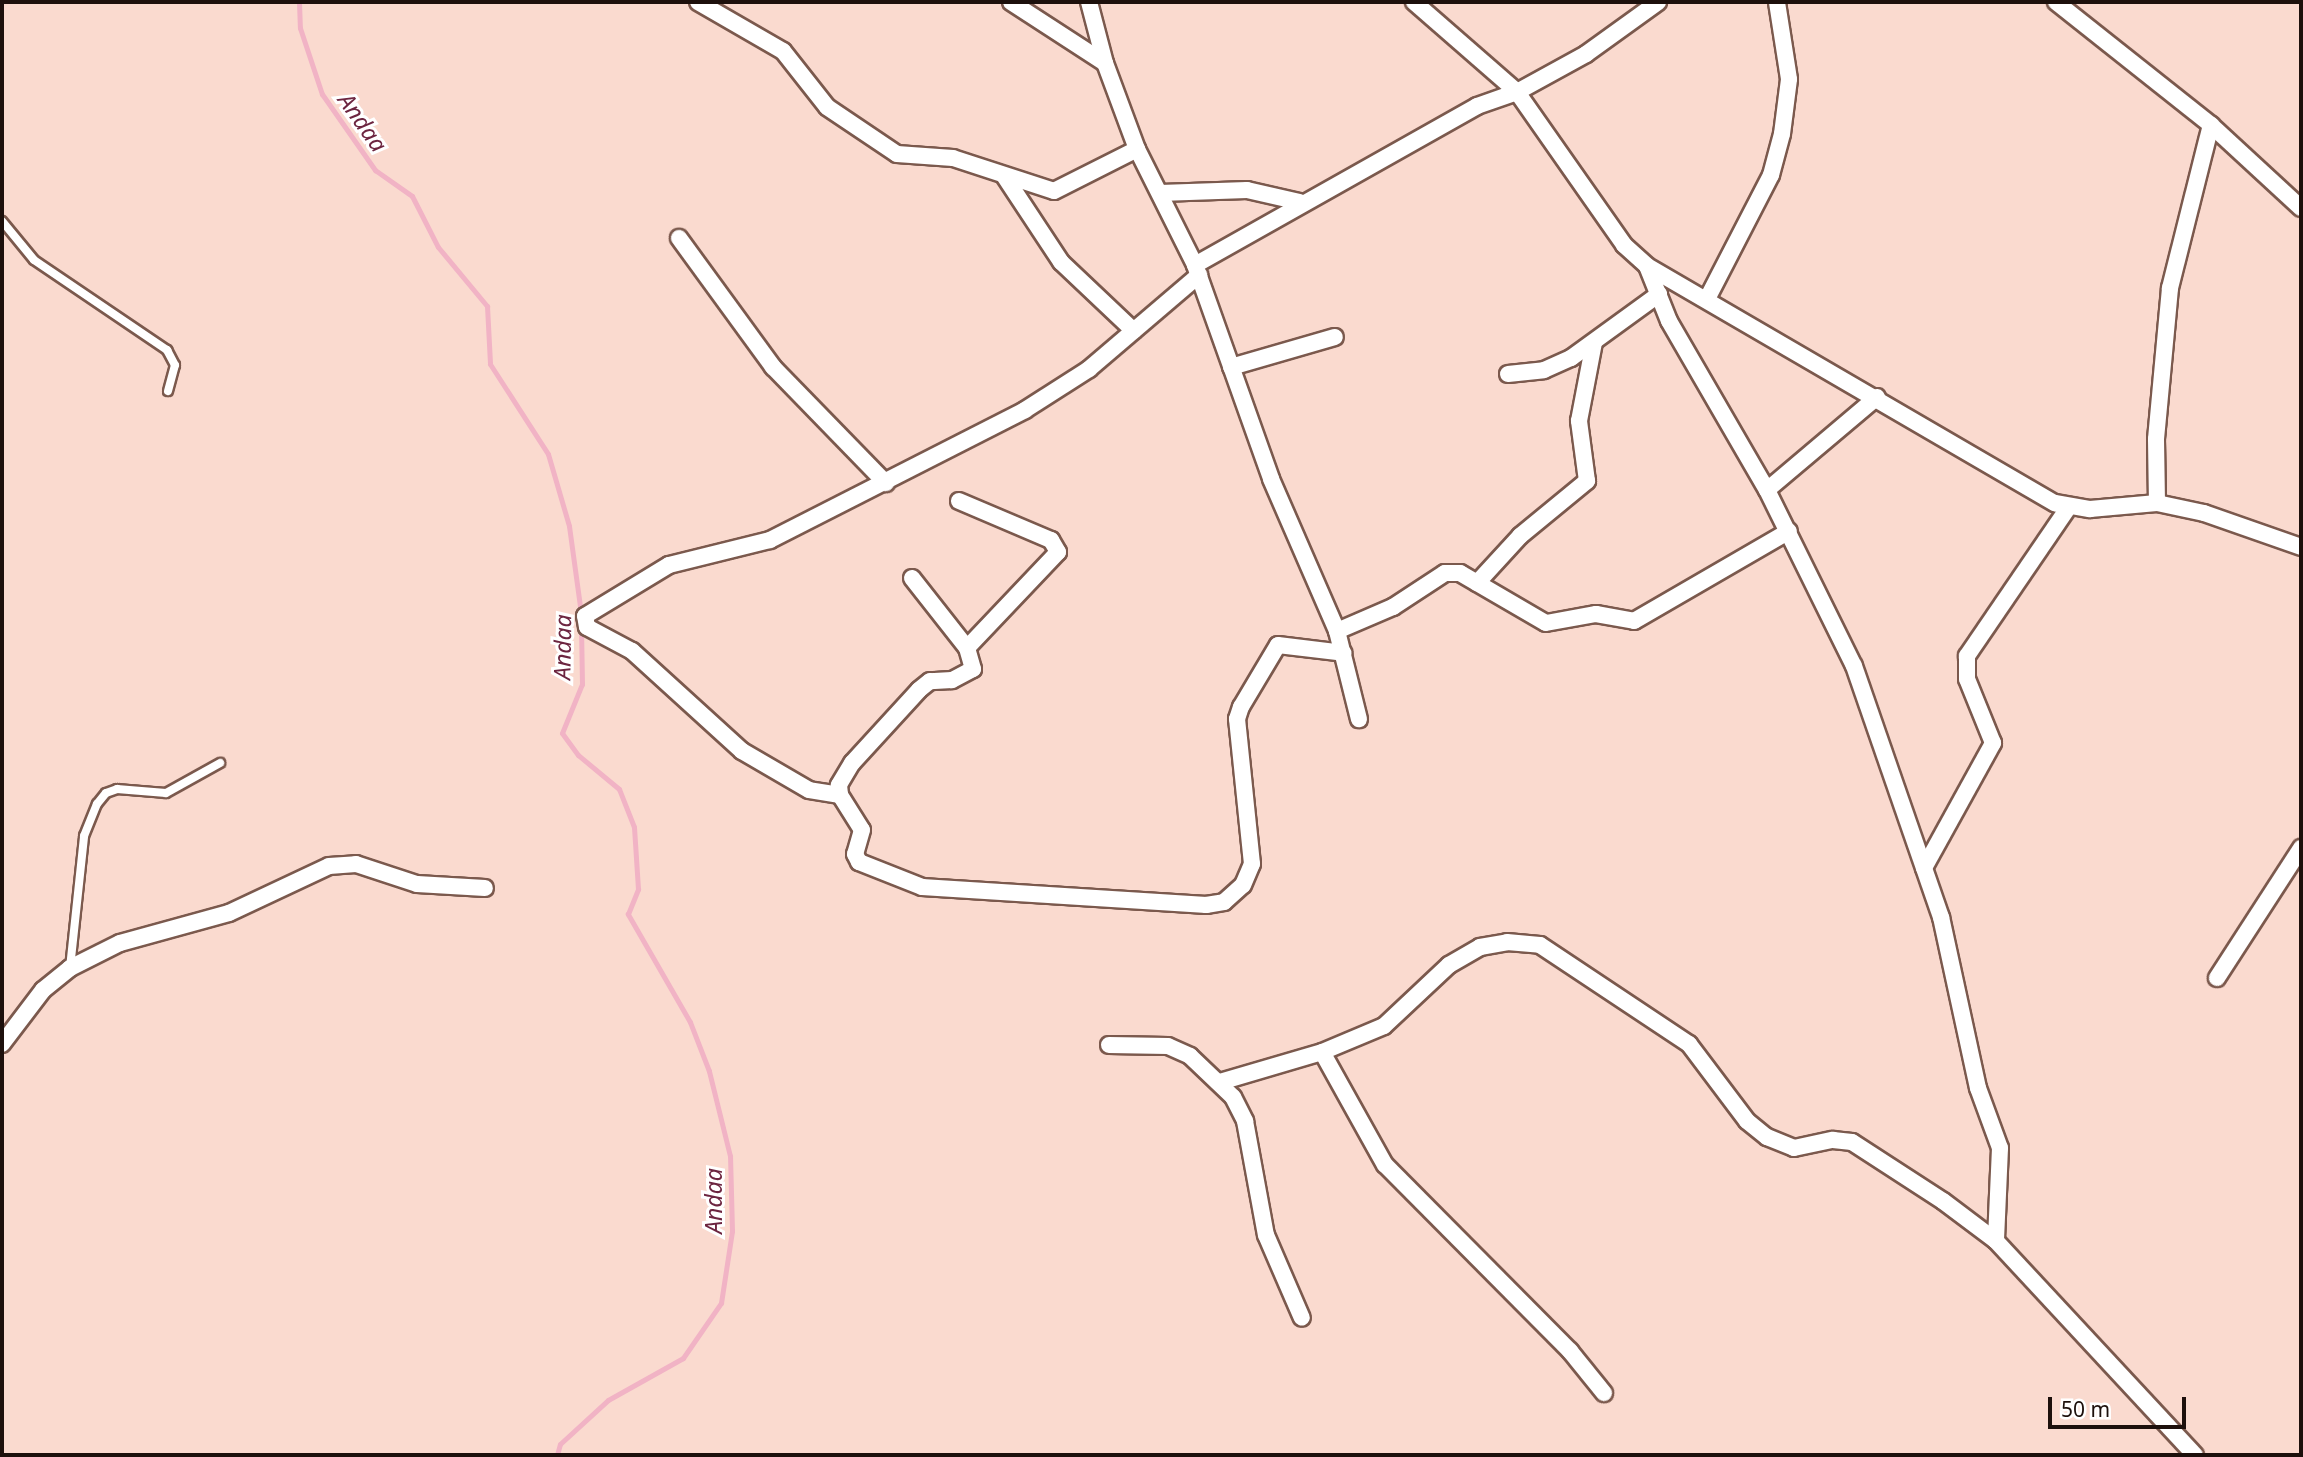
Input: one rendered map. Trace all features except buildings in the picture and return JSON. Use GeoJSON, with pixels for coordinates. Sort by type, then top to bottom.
{"type":"FeatureCollection","features":[{"type":"Feature","properties":{"kind":"street"},"geometry":{"type":"LineString","coordinates":[[698,2],[783,51],[827,107],[897,154],[953,158],[1054,191],[1136,149]]}},
{"type":"Feature","properties":{"kind":"street"},"geometry":{"type":"LineString","coordinates":[[1011,2],[1105,63]]}},
{"type":"Feature","properties":{"kind":"street"},"geometry":{"type":"LineString","coordinates":[[1090,2],[1105,63],[1136,149],[1197,270],[1270,479],[1337,631],[1359,719]]}},
{"type":"Feature","properties":{"kind":"street"},"geometry":{"type":"LineString","coordinates":[[1414,2],[1517,92],[1624,245],[1647,266],[2068,508],[2157,503],[2204,513],[2301,547]]}},
{"type":"Feature","properties":{"kind":"street"},"geometry":{"type":"LineString","coordinates":[[840,794],[809,790],[742,751],[632,651],[582,621],[603,602],[669,565],[770,540],[1025,410],[1089,369],[1134,331],[1197,270],[1300,202],[1477,106],[1517,92],[1586,54],[1658,2]]}},
{"type":"Feature","properties":{"kind":"street"},"geometry":{"type":"LineString","coordinates":[[1707,299],[1771,176],[1782,134],[1789,79],[1777,2]]}},
{"type":"Feature","properties":{"kind":"street"},"geometry":{"type":"LineString","coordinates":[[2056,2],[2211,125],[2301,208]]}},
{"type":"Feature","properties":{"kind":"street"},"geometry":{"type":"LineString","coordinates":[[2157,503],[2156,439],[2171,288],[2211,125]]}},
{"type":"Feature","properties":{"kind":"street"},"geometry":{"type":"LineString","coordinates":[[1005,177],[1061,262],[1134,331]]}},
{"type":"Feature","properties":{"kind":"street"},"geometry":{"type":"LineString","coordinates":[[1160,193],[1247,190],[1300,202]]}},
{"type":"Feature","properties":{"kind":"street"},"geometry":{"type":"LineString","coordinates":[[679,239],[773,367],[886,483]]}},
{"type":"Feature","properties":{"kind":"street"},"geometry":{"type":"LineString","coordinates":[[1647,266],[1669,321],[1789,531],[1854,666],[1941,917],[1978,1088],[2000,1148],[1996,1241]]}},
{"type":"Feature","properties":{"kind":"street"},"geometry":{"type":"LineString","coordinates":[[1507,374],[1544,370],[1594,342],[1659,294]]}},
{"type":"Feature","properties":{"kind":"street"},"geometry":{"type":"LineString","coordinates":[[1231,368],[1335,337]]}},
{"type":"Feature","properties":{"kind":"street"},"geometry":{"type":"LineString","coordinates":[[1477,583],[1520,536],[1587,481],[1579,421],[1594,342]]}},
{"type":"Feature","properties":{"kind":"street"},"geometry":{"type":"LineString","coordinates":[[1767,490],[1877,397]]}},
{"type":"Feature","properties":{"kind":"street"},"geometry":{"type":"LineString","coordinates":[[959,501],[1051,540],[1058,552],[967,648]]}},
{"type":"Feature","properties":{"kind":"street"},"geometry":{"type":"LineString","coordinates":[[1924,868],[1993,743],[1966,678],[1967,656],[2068,508]]}},
{"type":"Feature","properties":{"kind":"street"},"geometry":{"type":"LineString","coordinates":[[1337,631],[1393,607],[1445,573],[1460,573],[1546,623],[1595,614],[1634,621],[1789,531]]}},
{"type":"Feature","properties":{"kind":"street"},"geometry":{"type":"LineString","coordinates":[[912,578],[967,648],[973,669],[952,680],[930,681],[919,690],[842,776],[840,794],[862,830],[855,854],[859,862],[922,887],[1206,905],[1224,902],[1243,886],[1252,864],[1237,719],[1241,707],[1278,645],[1344,653]]}},
{"type":"Feature","properties":{"kind":"street"},"geometry":{"type":"LineString","coordinates":[[2217,978],[2301,848]]}},
{"type":"Feature","properties":{"kind":"street"},"geometry":{"type":"LineString","coordinates":[[2,1044],[43,990],[70,968],[120,943],[229,913],[343,863],[417,884],[485,888]]}},
{"type":"Feature","properties":{"kind":"street"},"geometry":{"type":"LineString","coordinates":[[1220,1082],[1322,1052],[1384,1026],[1449,965],[1480,947],[1507,942],[1539,945],[1596,978],[1689,1044],[1747,1121],[1767,1138],[1794,1148],[1833,1140],[1852,1142],[1996,1241],[2196,1455]]}},
{"type":"Feature","properties":{"kind":"street"},"geometry":{"type":"LineString","coordinates":[[1109,1045],[1168,1046],[1189,1056],[1220,1082],[1245,1121],[1266,1235],[1302,1318]]}},
{"type":"Feature","properties":{"kind":"street"},"geometry":{"type":"LineString","coordinates":[[1322,1052],[1385,1165],[1570,1351],[1604,1393]]}},
{"type":"Feature","properties":{"kind":"lane"},"geometry":{"type":"LineString","coordinates":[[2,220],[34,260],[167,350],[175,365],[168,391]]}},
{"type":"Feature","properties":{"kind":"lane"},"geometry":{"type":"LineString","coordinates":[[70,968],[84,836],[97,804],[106,793],[117,789],[166,793],[220,763]]}},
{"type":"Feature","properties":{"kind":"waterway","name":"Andaa"},"geometry":{"type":"LineString","coordinates":[[299,2],[300,28],[322,94],[375,170],[412,196],[438,247],[487,306],[490,364],[548,454],[569,526],[581,614]]}},
{"type":"Feature","properties":{"kind":"waterway","name":"Andaa"},"geometry":{"type":"LineString","coordinates":[[557,1455],[560,1444],[608,1400],[683,1358],[721,1303],[732,1231],[730,1156],[709,1071],[690,1022],[628,914],[638,889],[634,827],[619,789],[578,755],[562,733],[582,684],[581,628]]}}]}
